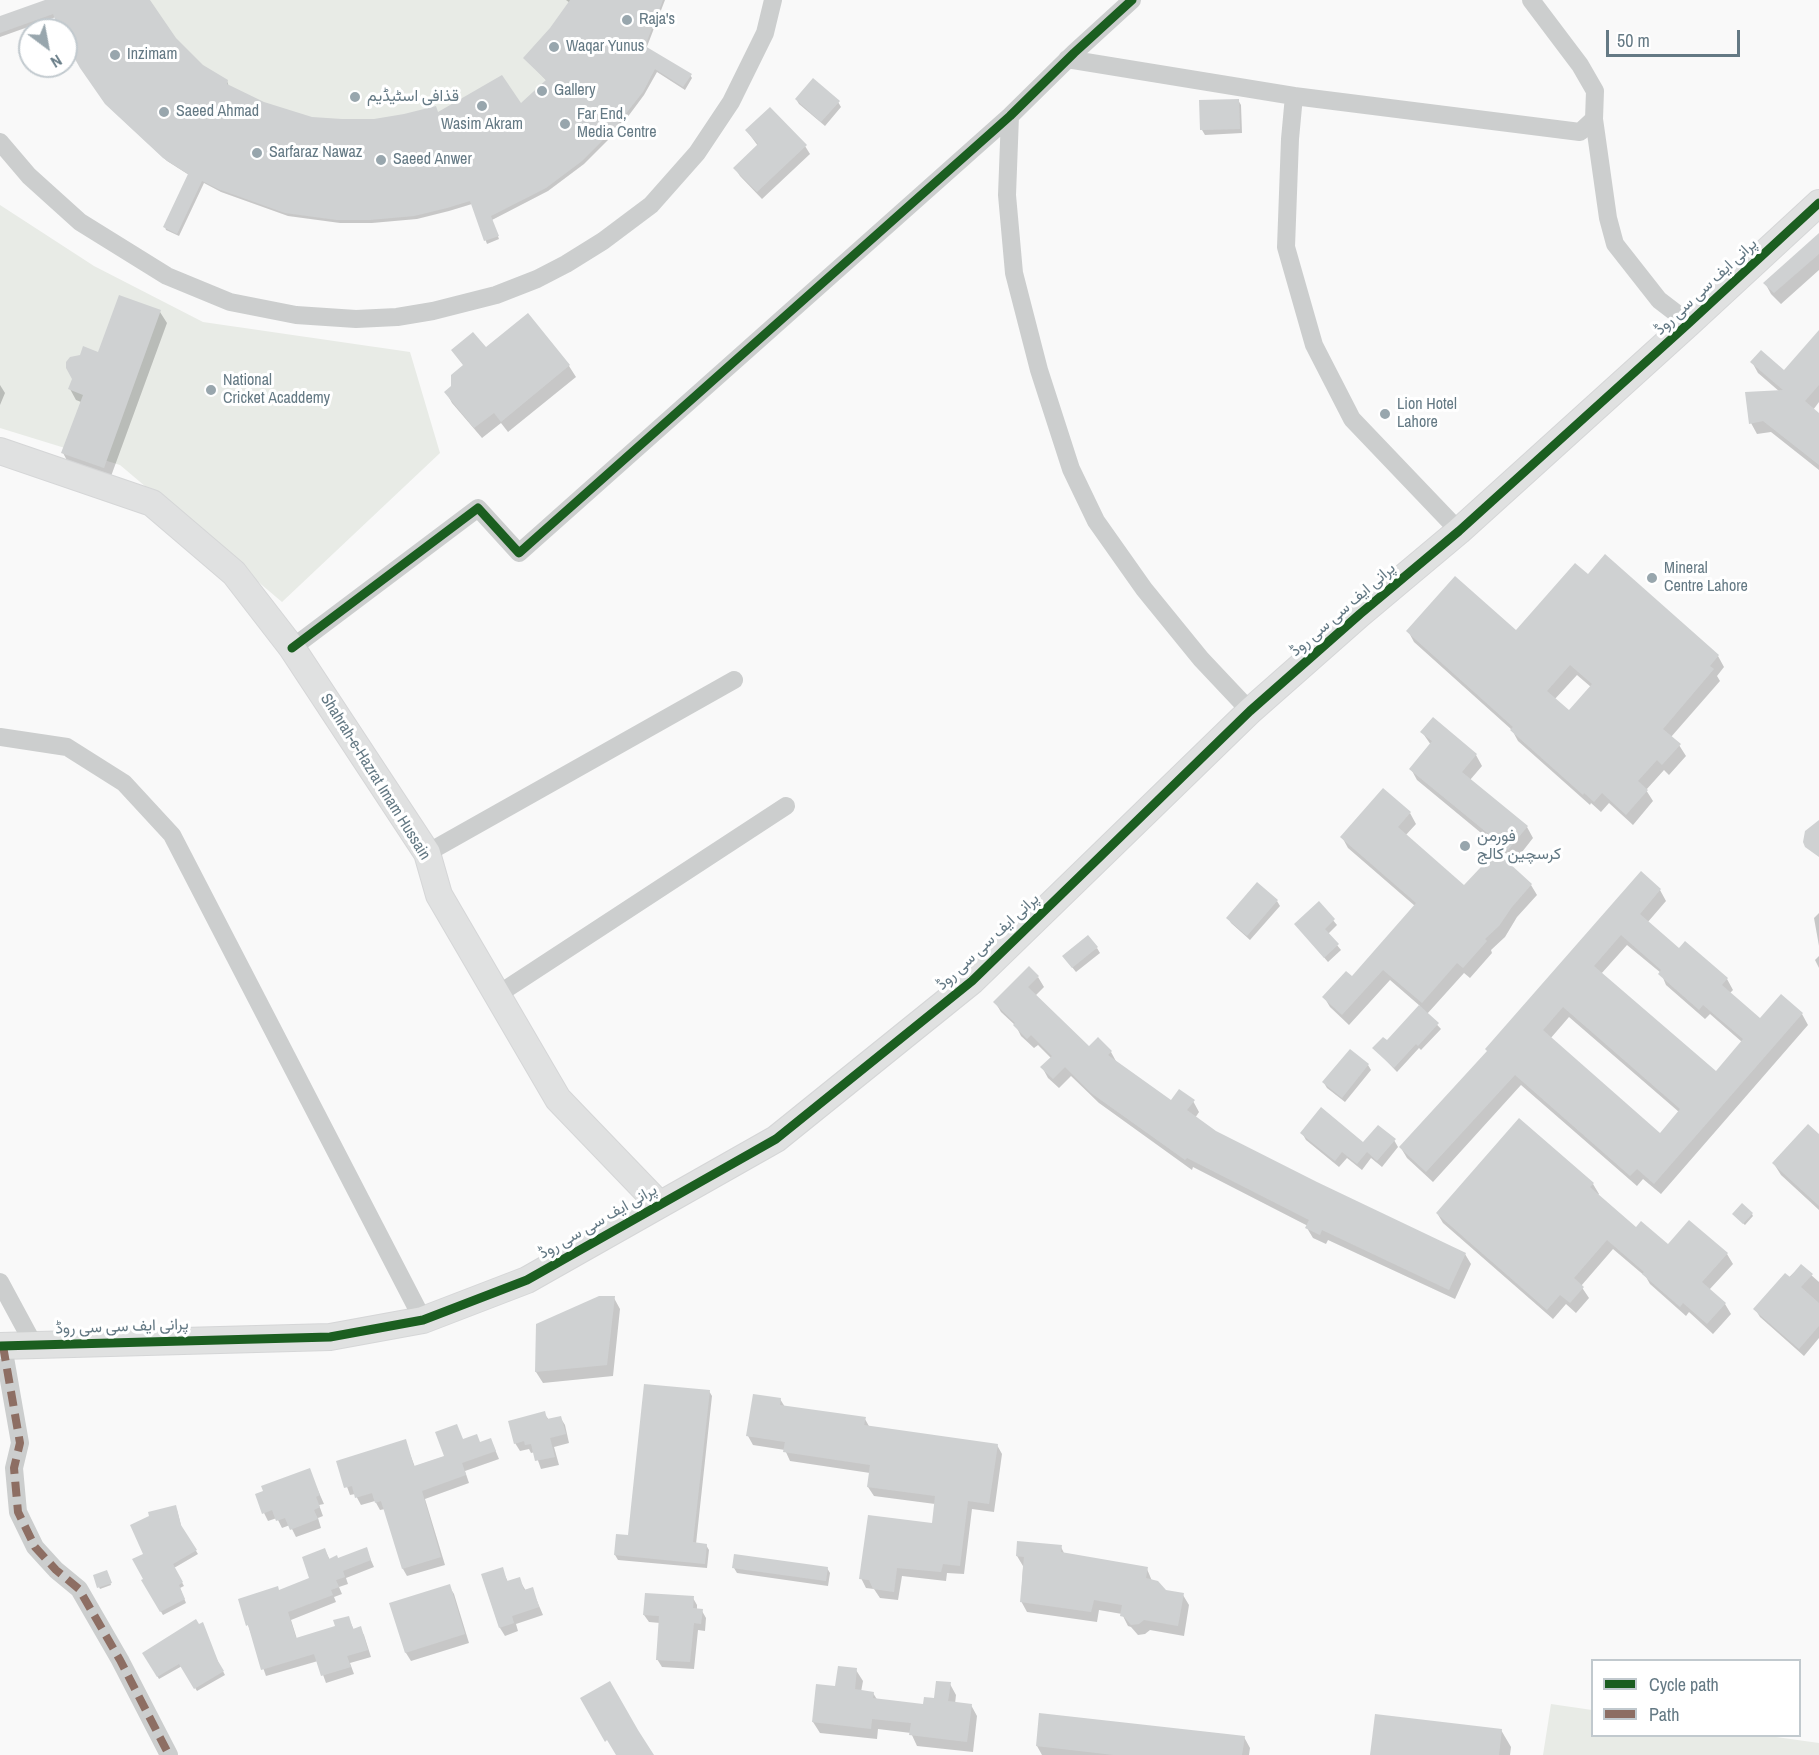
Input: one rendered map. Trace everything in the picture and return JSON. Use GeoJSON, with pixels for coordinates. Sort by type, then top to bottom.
{"type":"FeatureCollection","features":[{"type":"Feature","properties":{"kind":"street"},"geometry":{"type":"LineString","coordinates":[[0,142],[29,176],[80,222],[167,276],[230,302],[296,315],[356,319],[397,317],[434,311],[496,295],[537,279],[603,241],[651,205],[697,153],[731,102],[765,33],[773,0]]}},
{"type":"Feature","properties":{"kind":"street"},"geometry":{"type":"LineString","coordinates":[[292,648],[478,508],[519,554],[1010,116],[1067,59],[1132,0]]}},
{"type":"Feature","properties":{"kind":"street"},"geometry":{"type":"LineString","coordinates":[[1531,0],[1580,65],[1595,91],[1594,118],[1608,218],[1615,244],[1659,300],[1689,323]]}},
{"type":"Feature","properties":{"kind":"street"},"geometry":{"type":"LineString","coordinates":[[1067,59],[1294,96],[1581,132],[1594,118]]}},
{"type":"Feature","properties":{"kind":"street"},"geometry":{"type":"LineString","coordinates":[[1294,96],[1286,247],[1314,345],[1352,419],[1459,531]]}},
{"type":"Feature","properties":{"kind":"street"},"geometry":{"type":"LineString","coordinates":[[1010,116],[1007,195],[1014,273],[1039,370],[1071,469],[1096,520],[1144,589],[1201,659],[1250,711]]}},
{"type":"Feature","properties":{"kind":"street","name":"پرانی ایف سی سی روڈ"},"geometry":{"type":"LineString","coordinates":[[1,1346],[330,1336],[423,1320],[527,1280],[777,1139],[972,981],[1250,711],[1359,614],[1459,531],[1819,202]]}},
{"type":"Feature","properties":{"kind":"street","name":"Shahrah-e-Hazrat Imam Hussain"},"geometry":{"type":"LineString","coordinates":[[0,451],[152,503],[234,573],[292,648],[427,853],[440,894],[558,1099],[659,1204]]}},
{"type":"Feature","properties":{"kind":"street"},"geometry":{"type":"LineString","coordinates":[[427,853],[734,681]]}},
{"type":"Feature","properties":{"kind":"street"},"geometry":{"type":"LineString","coordinates":[[0,738],[67,747],[124,783],[172,835],[423,1320]]}},
{"type":"Feature","properties":{"kind":"street"},"geometry":{"type":"LineString","coordinates":[[497,995],[786,806]]}},
{"type":"Feature","properties":{"kind":"street"},"geometry":{"type":"LineString","coordinates":[[0,1282],[34,1345]]}},
{"type":"Feature","properties":{"kind":"street"},"geometry":{"type":"LineString","coordinates":[[1,1346],[20,1443],[14,1468],[18,1512],[35,1547],[56,1570],[80,1589],[124,1667],[169,1755]]}},
{"type":"Feature","properties":{"kind":"shaded area","name":"قذافی اسٹیڈیم"},"geometry":{"type":"Polygon","coordinates":[[[50,0],[660,0],[476,188],[78,35],[78,18],[60,18],[50,0]]]}},
{"type":"Feature","properties":{"kind":"shaded area","name":"National Cricket Acaddemy"},"geometry":{"type":"Polygon","coordinates":[[[0,205],[94,266],[203,322],[410,352],[440,453],[282,602],[120,465],[0,428],[0,205]]]}},
{"type":"Feature","properties":{"kind":"shaded area"},"geometry":{"type":"Polygon","coordinates":[[[1551,1704],[1591,1710],[1591,1737],[1776,1737],[1819,1743],[1819,1755],[1543,1755],[1551,1704]]]}},
{"type":"Feature","properties":{"kind":"building","name":"قذافی اسٹیڈیم"},"geometry":{"type":"Polygon","coordinates":[[[45,0],[150,0],[176,38],[203,65],[228,80],[227,84],[264,102],[312,117],[374,119],[436,106],[438,112],[502,75],[521,103],[546,80],[523,58],[550,28],[570,0],[663,0],[645,46],[692,74],[683,87],[655,69],[643,92],[601,142],[582,161],[546,188],[491,216],[499,236],[484,241],[470,201],[414,216],[337,220],[285,213],[202,181],[177,234],[163,227],[188,174],[163,158],[105,104],[78,64],[78,18],[55,18],[53,14],[42,18],[18,18],[18,27],[0,33],[0,16],[45,0]]]}},
{"type":"Feature","properties":{"kind":"building"},"geometry":{"type":"Polygon","coordinates":[[[813,78],[840,101],[821,122],[795,99],[813,78]]]}},
{"type":"Feature","properties":{"kind":"building"},"geometry":{"type":"Polygon","coordinates":[[[1239,99],[1240,129],[1200,130],[1199,100],[1239,99]]]}},
{"type":"Feature","properties":{"kind":"building"},"geometry":{"type":"Polygon","coordinates":[[[770,107],[807,145],[757,192],[733,168],[758,144],[745,130],[770,107]]]}},
{"type":"Feature","properties":{"kind":"building"},"geometry":{"type":"Polygon","coordinates":[[[1819,233],[1819,254],[1774,293],[1763,283],[1819,233]]]}},
{"type":"Feature","properties":{"kind":"building"},"geometry":{"type":"Polygon","coordinates":[[[119,295],[161,310],[104,468],[61,453],[83,395],[68,389],[72,379],[66,368],[66,362],[70,357],[80,355],[83,346],[98,352],[119,295]]]}},
{"type":"Feature","properties":{"kind":"building"},"geometry":{"type":"Polygon","coordinates":[[[528,313],[570,365],[501,422],[494,413],[474,428],[444,392],[451,386],[451,375],[463,365],[451,350],[473,332],[486,347],[528,313]]]}},
{"type":"Feature","properties":{"kind":"building"},"geometry":{"type":"Polygon","coordinates":[[[1819,330],[1819,385],[1805,401],[1819,413],[1819,465],[1763,421],[1749,424],[1745,392],[1783,390],[1750,362],[1761,350],[1784,370],[1819,330]]]}},
{"type":"Feature","properties":{"kind":"building"},"geometry":{"type":"Polygon","coordinates":[[[1605,554],[1719,655],[1710,666],[1714,669],[1663,729],[1681,744],[1662,765],[1657,760],[1638,781],[1648,790],[1626,815],[1602,793],[1594,802],[1584,793],[1583,795],[1510,730],[1513,727],[1406,631],[1455,576],[1516,630],[1575,563],[1588,574],[1605,554]],[[1570,665],[1547,691],[1569,710],[1592,684],[1570,665]]]}},
{"type":"Feature","properties":{"kind":"building"},"geometry":{"type":"Polygon","coordinates":[[[1433,717],[1477,754],[1462,772],[1528,826],[1508,850],[1409,769],[1432,741],[1420,732],[1433,717]]]}},
{"type":"Feature","properties":{"kind":"building"},"geometry":{"type":"Polygon","coordinates":[[[1383,788],[1411,812],[1398,827],[1464,885],[1496,851],[1532,884],[1463,968],[1457,963],[1422,1003],[1383,970],[1342,1015],[1322,997],[1346,971],[1352,976],[1416,903],[1340,837],[1383,788]]]}},
{"type":"Feature","properties":{"kind":"building"},"geometry":{"type":"Polygon","coordinates":[[[1819,820],[1819,857],[1805,847],[1803,842],[1805,831],[1819,820]]]}},
{"type":"Feature","properties":{"kind":"building"},"geometry":{"type":"Polygon","coordinates":[[[1641,871],[1661,889],[1640,914],[1679,948],[1685,941],[1728,978],[1722,985],[1760,1018],[1781,994],[1803,1013],[1654,1184],[1637,1169],[1630,1176],[1515,1075],[1426,1172],[1399,1147],[1487,1051],[1485,1049],[1641,871]],[[1621,935],[1594,966],[1716,1071],[1743,1039],[1703,1005],[1699,1010],[1658,974],[1661,970],[1621,935]],[[1563,1007],[1543,1030],[1660,1133],[1680,1109],[1563,1007]]]}},
{"type":"Feature","properties":{"kind":"building"},"geometry":{"type":"Polygon","coordinates":[[[1257,882],[1278,900],[1247,936],[1226,918],[1257,882]]]}},
{"type":"Feature","properties":{"kind":"building"},"geometry":{"type":"Polygon","coordinates":[[[1319,901],[1335,919],[1325,929],[1339,944],[1324,958],[1294,924],[1319,901]]]}},
{"type":"Feature","properties":{"kind":"building"},"geometry":{"type":"Polygon","coordinates":[[[1088,935],[1098,947],[1072,968],[1062,956],[1088,935]]]}},
{"type":"Feature","properties":{"kind":"building"},"geometry":{"type":"Polygon","coordinates":[[[1029,966],[1039,976],[1028,987],[1089,1046],[1098,1037],[1112,1051],[1108,1055],[1171,1100],[1179,1089],[1195,1100],[1187,1110],[1216,1131],[1466,1253],[1449,1290],[1322,1230],[1320,1235],[1305,1228],[1309,1220],[1187,1158],[1185,1160],[1091,1093],[1065,1067],[1053,1079],[1040,1067],[1052,1056],[1031,1035],[1027,1039],[1013,1025],[1015,1023],[993,1002],[1029,966]]]}},
{"type":"Feature","properties":{"kind":"building"},"geometry":{"type":"Polygon","coordinates":[[[1419,1005],[1439,1023],[1394,1068],[1372,1048],[1383,1037],[1387,1040],[1419,1005]]]}},
{"type":"Feature","properties":{"kind":"building"},"geometry":{"type":"Polygon","coordinates":[[[1350,1049],[1369,1064],[1342,1098],[1322,1082],[1350,1049]]]}},
{"type":"Feature","properties":{"kind":"building"},"geometry":{"type":"Polygon","coordinates":[[[1321,1107],[1363,1142],[1378,1125],[1396,1139],[1377,1161],[1367,1152],[1357,1164],[1342,1152],[1335,1161],[1300,1133],[1321,1107]]]}},
{"type":"Feature","properties":{"kind":"building"},"geometry":{"type":"Polygon","coordinates":[[[1519,1118],[1594,1183],[1590,1187],[1636,1227],[1641,1221],[1668,1244],[1689,1220],[1728,1253],[1702,1282],[1726,1303],[1707,1324],[1683,1303],[1680,1307],[1607,1240],[1574,1278],[1584,1287],[1570,1303],[1560,1295],[1547,1310],[1436,1213],[1519,1118]]]}},
{"type":"Feature","properties":{"kind":"building"},"geometry":{"type":"Polygon","coordinates":[[[1808,1124],[1819,1134],[1819,1206],[1772,1163],[1808,1124]]]}},
{"type":"Feature","properties":{"kind":"building"},"geometry":{"type":"Polygon","coordinates":[[[1742,1203],[1753,1213],[1743,1224],[1732,1214],[1742,1203]]]}},
{"type":"Feature","properties":{"kind":"building"},"geometry":{"type":"Polygon","coordinates":[[[1801,1264],[1813,1274],[1801,1287],[1819,1303],[1819,1326],[1799,1349],[1753,1309],[1785,1273],[1790,1277],[1801,1264]]]}},
{"type":"Feature","properties":{"kind":"building"},"geometry":{"type":"Polygon","coordinates":[[[599,1296],[615,1296],[607,1365],[535,1372],[536,1324],[599,1296]]]}},
{"type":"Feature","properties":{"kind":"building"},"geometry":{"type":"Polygon","coordinates":[[[644,1384],[710,1390],[693,1542],[707,1544],[705,1564],[614,1555],[616,1534],[628,1535],[644,1384]]]}},
{"type":"Feature","properties":{"kind":"building"},"geometry":{"type":"Polygon","coordinates":[[[753,1394],[781,1398],[780,1405],[866,1417],[864,1425],[998,1444],[989,1504],[968,1501],[960,1566],[943,1564],[941,1572],[897,1568],[894,1592],[873,1589],[869,1580],[859,1579],[868,1515],[932,1523],[935,1496],[867,1487],[870,1465],[783,1452],[785,1442],[746,1436],[753,1394]]]}},
{"type":"Feature","properties":{"kind":"building"},"geometry":{"type":"Polygon","coordinates":[[[545,1411],[547,1419],[561,1416],[566,1434],[550,1438],[555,1457],[535,1461],[531,1444],[525,1445],[524,1441],[514,1444],[508,1421],[545,1411]]]}},
{"type":"Feature","properties":{"kind":"building"},"geometry":{"type":"Polygon","coordinates":[[[457,1424],[463,1439],[477,1434],[480,1442],[491,1438],[496,1451],[462,1463],[466,1475],[422,1491],[441,1557],[402,1569],[381,1501],[375,1503],[372,1493],[355,1498],[352,1486],[344,1488],[336,1461],[406,1439],[414,1466],[444,1456],[435,1432],[457,1424]]]}},
{"type":"Feature","properties":{"kind":"building"},"geometry":{"type":"Polygon","coordinates":[[[310,1468],[320,1495],[316,1497],[320,1507],[314,1510],[318,1519],[290,1530],[285,1518],[276,1521],[272,1510],[262,1514],[255,1494],[263,1491],[261,1486],[310,1468]]]}},
{"type":"Feature","properties":{"kind":"building"},"geometry":{"type":"Polygon","coordinates":[[[176,1505],[181,1525],[197,1550],[173,1564],[183,1582],[179,1585],[185,1599],[160,1612],[141,1580],[143,1579],[132,1559],[143,1554],[130,1525],[149,1516],[148,1512],[176,1505]]]}},
{"type":"Feature","properties":{"kind":"building"},"geometry":{"type":"Polygon","coordinates":[[[1017,1541],[1062,1545],[1061,1552],[1148,1567],[1146,1578],[1158,1581],[1166,1590],[1184,1593],[1178,1626],[1144,1620],[1139,1624],[1131,1625],[1120,1616],[1122,1605],[1094,1600],[1091,1612],[1020,1602],[1024,1557],[1016,1556],[1017,1541]]]}},
{"type":"Feature","properties":{"kind":"building"},"geometry":{"type":"Polygon","coordinates":[[[367,1547],[371,1560],[343,1571],[345,1577],[336,1580],[339,1587],[331,1590],[333,1595],[288,1612],[296,1638],[335,1626],[333,1620],[349,1616],[353,1629],[361,1626],[368,1650],[347,1656],[351,1667],[321,1676],[314,1654],[261,1670],[238,1599],[278,1586],[279,1590],[309,1578],[302,1557],[325,1548],[329,1559],[337,1555],[338,1558],[367,1547]]]}},
{"type":"Feature","properties":{"kind":"building"},"geometry":{"type":"Polygon","coordinates":[[[734,1554],[828,1567],[826,1581],[732,1568],[734,1554]]]}},
{"type":"Feature","properties":{"kind":"building"},"geometry":{"type":"Polygon","coordinates":[[[503,1567],[507,1581],[520,1577],[524,1590],[533,1587],[539,1607],[512,1616],[514,1623],[499,1628],[481,1574],[503,1567]]]}},
{"type":"Feature","properties":{"kind":"building"},"geometry":{"type":"Polygon","coordinates":[[[107,1570],[112,1583],[97,1588],[93,1575],[107,1570]]]}},
{"type":"Feature","properties":{"kind":"building"},"geometry":{"type":"Polygon","coordinates":[[[450,1584],[465,1634],[405,1653],[389,1603],[450,1584]]]}},
{"type":"Feature","properties":{"kind":"building"},"geometry":{"type":"Polygon","coordinates":[[[645,1593],[694,1596],[693,1608],[703,1609],[701,1624],[694,1623],[690,1662],[656,1660],[659,1616],[643,1615],[645,1593]]]}},
{"type":"Feature","properties":{"kind":"building"},"geometry":{"type":"Polygon","coordinates":[[[196,1619],[199,1624],[203,1622],[224,1671],[194,1689],[179,1664],[157,1677],[142,1653],[196,1619]]]}},
{"type":"Feature","properties":{"kind":"building"},"geometry":{"type":"Polygon","coordinates":[[[838,1666],[857,1668],[855,1689],[874,1692],[873,1698],[923,1704],[924,1697],[934,1698],[936,1681],[951,1682],[948,1701],[972,1704],[967,1742],[909,1735],[911,1723],[872,1719],[871,1729],[812,1722],[816,1684],[835,1686],[838,1666]]]}},
{"type":"Feature","properties":{"kind":"building"},"geometry":{"type":"Polygon","coordinates":[[[610,1681],[654,1755],[616,1755],[607,1740],[605,1742],[580,1698],[610,1681]]]}},
{"type":"Feature","properties":{"kind":"building"},"geometry":{"type":"Polygon","coordinates":[[[1039,1713],[1245,1736],[1242,1755],[1114,1755],[1036,1746],[1039,1713]]]}},
{"type":"Feature","properties":{"kind":"building"},"geometry":{"type":"Polygon","coordinates":[[[1375,1714],[1502,1729],[1499,1755],[1370,1755],[1375,1714]]]}},
{"type":"Feature","properties":{"kind":"marked path"},"geometry":{"type":"LineString","coordinates":[[3,1346],[20,1443],[14,1468],[18,1512],[35,1547],[56,1570],[79,1589],[120,1660],[169,1755]]}},
{"type":"Feature","properties":{"kind":"cycle path"},"geometry":{"type":"LineString","coordinates":[[292,648],[478,508],[519,553],[1010,116],[1132,0]]}},
{"type":"Feature","properties":{"kind":"cycle path"},"geometry":{"type":"LineString","coordinates":[[0,1346],[330,1337],[423,1320],[527,1280],[776,1139],[972,981],[1250,711],[1459,531],[1819,203]]}},
{"type":"Feature","properties":{"kind":"place","name":"Raja's"},"geometry":{"type":"Point","coordinates":[627,20]}},
{"type":"Feature","properties":{"kind":"place","name":"Waqar Yunus"},"geometry":{"type":"Point","coordinates":[554,47]}},
{"type":"Feature","properties":{"kind":"place","name":"Inzimam"},"geometry":{"type":"Point","coordinates":[115,55]}},
{"type":"Feature","properties":{"kind":"place","name":"Gallery"},"geometry":{"type":"Point","coordinates":[542,91]}},
{"type":"Feature","properties":{"kind":"place","name":"قذافی اسٹیڈیم"},"geometry":{"type":"Point","coordinates":[355,97]}},
{"type":"Feature","properties":{"kind":"place","name":"Wasim Akram"},"geometry":{"type":"Point","coordinates":[482,106]}},
{"type":"Feature","properties":{"kind":"place","name":"Saeed Ahmad"},"geometry":{"type":"Point","coordinates":[164,112]}},
{"type":"Feature","properties":{"kind":"place","name":"Far End, Media Centre"},"geometry":{"type":"Point","coordinates":[565,124]}},
{"type":"Feature","properties":{"kind":"place","name":"Sarfaraz Nawaz"},"geometry":{"type":"Point","coordinates":[257,153]}},
{"type":"Feature","properties":{"kind":"place","name":"Saeed Anwer"},"geometry":{"type":"Point","coordinates":[381,160]}},
{"type":"Feature","properties":{"kind":"place","name":"National Cricket Acaddemy"},"geometry":{"type":"Point","coordinates":[211,390]}},
{"type":"Feature","properties":{"kind":"place","name":"Lion Hotel Lahore"},"geometry":{"type":"Point","coordinates":[1385,414]}},
{"type":"Feature","properties":{"kind":"place","name":"Mineral Centre Lahore"},"geometry":{"type":"Point","coordinates":[1652,578]}},
{"type":"Feature","properties":{"kind":"place","name":"فورمن کرسچین کالج"},"geometry":{"type":"Point","coordinates":[1465,846]}}]}
